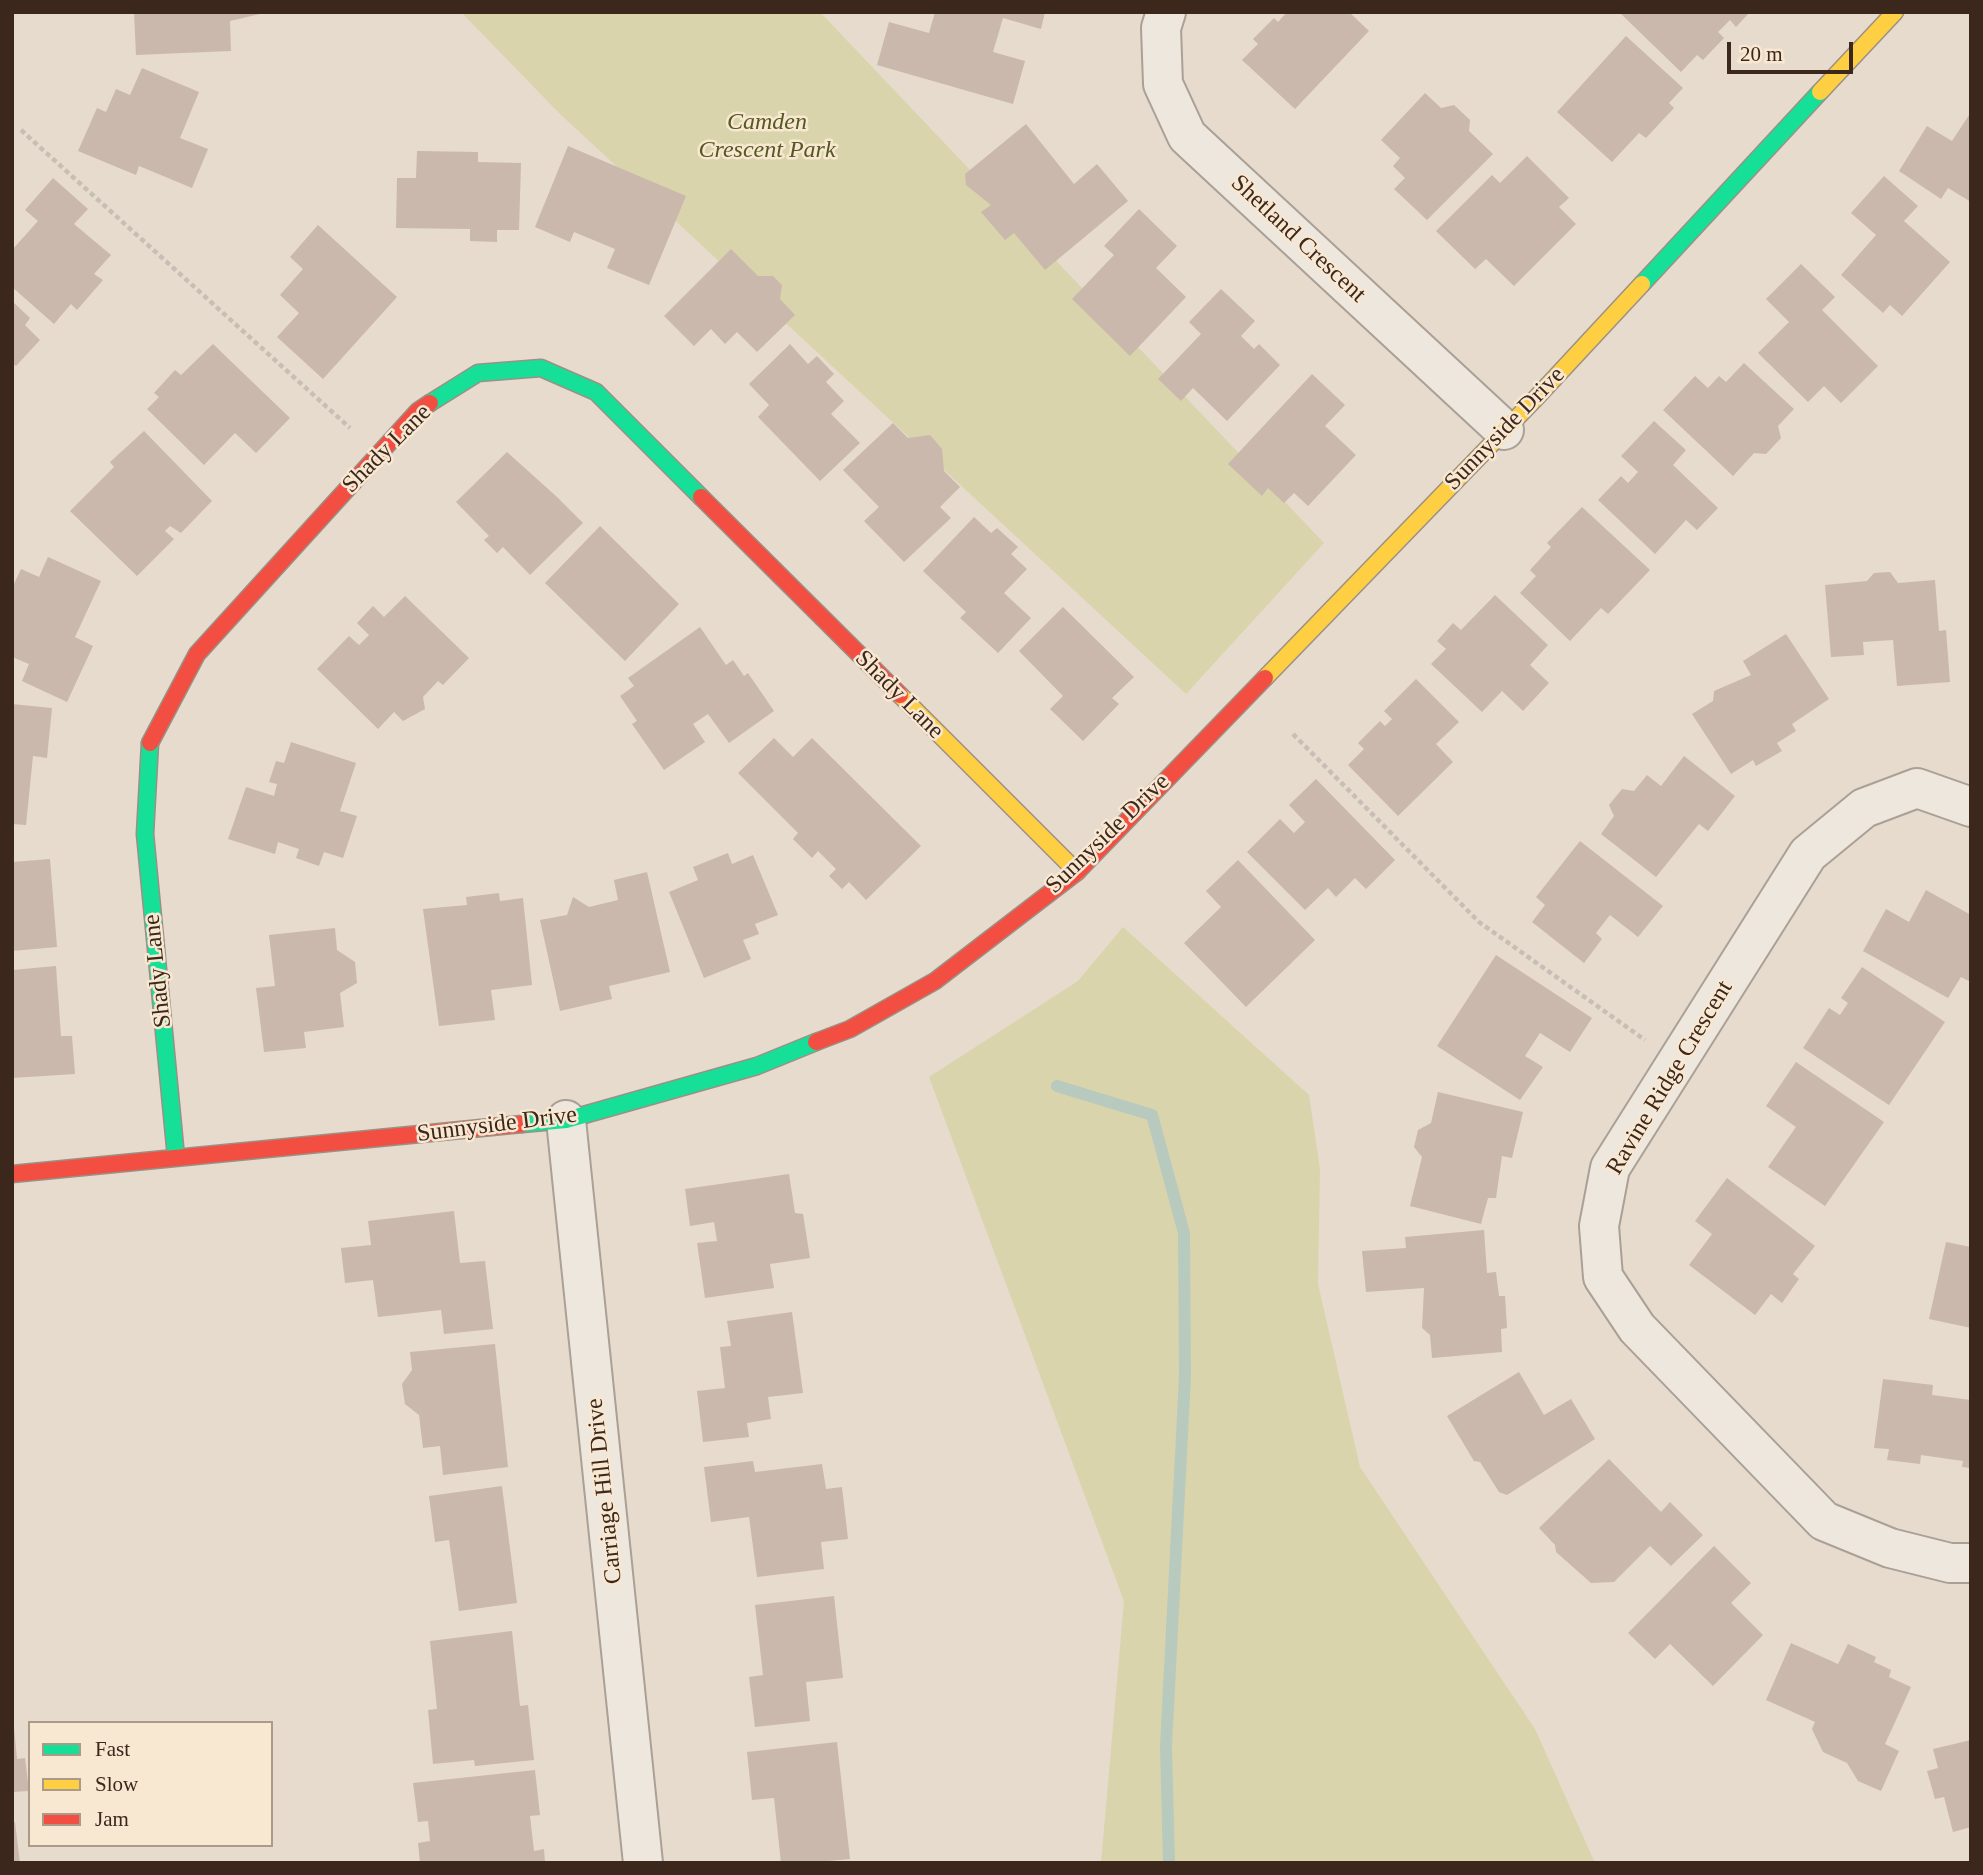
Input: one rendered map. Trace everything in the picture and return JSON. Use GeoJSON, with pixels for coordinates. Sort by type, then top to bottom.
{"type":"FeatureCollection","features":[{"type":"Feature","properties":{"kind":"street","name":"Shetland Crescent"},"geometry":{"type":"LineString","coordinates":[[1166,12],[1161,28],[1163,85],[1187,136],[1504,430]]}},
{"type":"Feature","properties":{"kind":"street","name":"Sunnyside Drive"},"geometry":{"type":"LineString","coordinates":[[12,1174],[566,1120],[757,1066],[850,1029],[935,981],[1076,872],[1537,397],[1895,12]]}},
{"type":"Feature","properties":{"kind":"street","name":"Shady Lane"},"geometry":{"type":"LineString","coordinates":[[176,1157],[145,834],[150,744],[197,654],[418,411],[478,373],[541,368],[596,392],[1076,872]]}},
{"type":"Feature","properties":{"kind":"street","name":"Ravine Ridge Crescent"},"geometry":{"type":"LineString","coordinates":[[1971,807],[1917,788],[1864,808],[1808,854],[1610,1168],[1599,1226],[1603,1277],[1637,1328],[1824,1521],[1890,1548],[1950,1563],[1971,1563]]}},
{"type":"Feature","properties":{"kind":"street","name":"Carriage Hill Drive"},"geometry":{"type":"LineString","coordinates":[[566,1120],[643,1863]]}},
{"type":"Feature","properties":{"kind":"path"},"geometry":{"type":"LineString","coordinates":[[21,130],[353,430]]}},
{"type":"Feature","properties":{"kind":"path"},"geometry":{"type":"LineString","coordinates":[[1293,734],[1479,922],[1676,1062]]}},
{"type":"Feature","properties":{"kind":"green space","name":"Camden Crescent Park"},"geometry":{"type":"Polygon","coordinates":[[[461,12],[820,12],[1324,543],[1186,694],[559,113],[461,12]]]}},
{"type":"Feature","properties":{"kind":"green space"},"geometry":{"type":"Polygon","coordinates":[[[1123,927],[1309,1095],[1320,1169],[1318,1284],[1360,1467],[1535,1729],[1595,1863],[1101,1863],[1124,1601],[929,1077],[1078,981],[1123,927]]]}},
{"type":"Feature","properties":{"kind":"building"},"geometry":{"type":"Polygon","coordinates":[[[134,12],[260,14],[230,21],[231,51],[136,55],[134,12]]]}},
{"type":"Feature","properties":{"kind":"building"},"geometry":{"type":"Polygon","coordinates":[[[935,12],[1045,12],[1041,29],[1003,18],[993,52],[1025,61],[1013,104],[877,65],[889,22],[929,33],[935,12]]]}},
{"type":"Feature","properties":{"kind":"building"},"geometry":{"type":"Polygon","coordinates":[[[1287,12],[1349,12],[1369,31],[1295,109],[1242,60],[1258,44],[1253,39],[1274,18],[1278,22],[1287,12]]]}},
{"type":"Feature","properties":{"kind":"building"},"geometry":{"type":"Polygon","coordinates":[[[1619,12],[1750,12],[1736,27],[1730,20],[1718,32],[1724,38],[1703,60],[1697,55],[1681,72],[1619,12]]]}},
{"type":"Feature","properties":{"kind":"building"},"geometry":{"type":"Polygon","coordinates":[[[1626,36],[1683,88],[1669,103],[1674,108],[1646,138],[1639,133],[1612,162],[1557,112],[1626,36]]]}},
{"type":"Feature","properties":{"kind":"building"},"geometry":{"type":"Polygon","coordinates":[[[142,68],[199,92],[180,138],[208,149],[192,188],[139,166],[136,175],[78,151],[97,108],[106,112],[116,89],[130,95],[142,68]]]}},
{"type":"Feature","properties":{"kind":"building"},"geometry":{"type":"Polygon","coordinates":[[[1425,93],[1441,108],[1454,105],[1470,120],[1469,131],[1493,154],[1427,220],[1394,189],[1405,178],[1393,166],[1400,158],[1381,140],[1425,93]]]}},
{"type":"Feature","properties":{"kind":"building"},"geometry":{"type":"Polygon","coordinates":[[[1971,112],[1971,202],[1948,188],[1941,199],[1899,171],[1927,126],[1952,141],[1971,112]]]}},
{"type":"Feature","properties":{"kind":"building"},"geometry":{"type":"Polygon","coordinates":[[[1026,124],[1074,184],[1097,164],[1128,201],[1045,270],[1014,233],[1005,240],[981,212],[991,205],[966,185],[965,174],[1026,124]]]}},
{"type":"Feature","properties":{"kind":"building"},"geometry":{"type":"Polygon","coordinates":[[[568,146],[686,196],[649,285],[607,268],[615,249],[574,232],[570,242],[535,227],[568,146]]]}},
{"type":"Feature","properties":{"kind":"building"},"geometry":{"type":"Polygon","coordinates":[[[417,151],[478,152],[478,162],[521,163],[519,230],[497,230],[497,242],[470,241],[470,229],[396,228],[397,178],[416,178],[417,151]]]}},
{"type":"Feature","properties":{"kind":"building"},"geometry":{"type":"Polygon","coordinates":[[[1527,156],[1569,198],[1559,207],[1576,224],[1514,286],[1486,259],[1475,269],[1436,231],[1492,175],[1500,183],[1527,156]]]}},
{"type":"Feature","properties":{"kind":"building"},"geometry":{"type":"Polygon","coordinates":[[[1884,176],[1918,206],[1904,221],[1950,262],[1902,316],[1890,305],[1883,313],[1841,275],[1876,235],[1851,213],[1884,176]]]}},
{"type":"Feature","properties":{"kind":"building"},"geometry":{"type":"Polygon","coordinates":[[[53,178],[88,209],[74,224],[111,255],[94,274],[103,280],[77,310],[71,304],[54,324],[12,287],[12,250],[38,221],[25,210],[53,178]]]}},
{"type":"Feature","properties":{"kind":"building"},"geometry":{"type":"Polygon","coordinates":[[[1139,209],[1177,246],[1156,268],[1186,297],[1130,356],[1072,299],[1114,255],[1104,246],[1139,209]]]}},
{"type":"Feature","properties":{"kind":"building"},"geometry":{"type":"Polygon","coordinates":[[[318,225],[397,297],[323,379],[277,337],[299,313],[280,295],[303,269],[290,257],[318,225]]]}},
{"type":"Feature","properties":{"kind":"building"},"geometry":{"type":"Polygon","coordinates":[[[731,249],[758,276],[773,276],[782,285],[780,299],[795,315],[757,352],[737,332],[725,344],[711,329],[694,346],[664,316],[731,249]]]}},
{"type":"Feature","properties":{"kind":"building"},"geometry":{"type":"Polygon","coordinates":[[[1801,264],[1835,297],[1822,310],[1878,366],[1841,403],[1824,386],[1808,402],[1758,353],[1789,322],[1766,299],[1801,264]]]}},
{"type":"Feature","properties":{"kind":"building"},"geometry":{"type":"Polygon","coordinates":[[[1221,289],[1255,321],[1241,336],[1254,349],[1259,344],[1280,365],[1227,421],[1193,388],[1181,401],[1158,379],[1201,334],[1189,322],[1221,289]]]}},
{"type":"Feature","properties":{"kind":"building"},"geometry":{"type":"Polygon","coordinates":[[[12,301],[30,318],[25,325],[40,340],[16,366],[12,363],[12,301]]]}},
{"type":"Feature","properties":{"kind":"building"},"geometry":{"type":"Polygon","coordinates":[[[213,344],[290,418],[256,453],[235,433],[204,465],[147,409],[159,397],[154,393],[175,370],[181,375],[213,344]]]}},
{"type":"Feature","properties":{"kind":"building"},"geometry":{"type":"Polygon","coordinates":[[[790,344],[808,364],[817,356],[834,374],[826,382],[844,401],[831,414],[860,443],[820,481],[758,417],[769,405],[749,384],[790,344]]]}},
{"type":"Feature","properties":{"kind":"building"},"geometry":{"type":"Polygon","coordinates":[[[1744,363],[1794,409],[1778,426],[1781,438],[1766,454],[1754,453],[1733,476],[1663,410],[1695,376],[1708,388],[1719,376],[1726,382],[1744,363]]]}},
{"type":"Feature","properties":{"kind":"building"},"geometry":{"type":"Polygon","coordinates":[[[1312,374],[1345,405],[1325,426],[1356,455],[1308,506],[1294,493],[1284,503],[1268,488],[1262,496],[1228,464],[1312,374]]]}},
{"type":"Feature","properties":{"kind":"building"},"geometry":{"type":"Polygon","coordinates":[[[1654,421],[1686,450],[1673,465],[1718,508],[1697,530],[1686,520],[1655,554],[1598,500],[1621,476],[1628,483],[1638,472],[1621,456],[1654,421]]]}},
{"type":"Feature","properties":{"kind":"building"},"geometry":{"type":"Polygon","coordinates":[[[893,423],[908,438],[930,435],[942,449],[944,471],[960,487],[940,507],[951,518],[904,562],[864,521],[879,507],[843,470],[893,423]]]}},
{"type":"Feature","properties":{"kind":"building"},"geometry":{"type":"Polygon","coordinates":[[[144,431],[212,501],[181,533],[170,526],[165,531],[174,539],[137,576],[70,511],[114,467],[110,462],[144,431]]]}},
{"type":"Feature","properties":{"kind":"building"},"geometry":{"type":"Polygon","coordinates":[[[507,452],[583,523],[530,575],[503,547],[497,553],[484,540],[489,536],[456,502],[507,452]]]}},
{"type":"Feature","properties":{"kind":"building"},"geometry":{"type":"Polygon","coordinates":[[[1582,507],[1650,570],[1608,614],[1601,608],[1570,641],[1520,593],[1536,576],[1530,570],[1551,547],[1547,543],[1582,507]]]}},
{"type":"Feature","properties":{"kind":"building"},"geometry":{"type":"Polygon","coordinates":[[[974,517],[991,533],[997,528],[1018,547],[1011,554],[1027,569],[1004,593],[1031,618],[998,653],[960,618],[966,612],[923,571],[974,517]]]}},
{"type":"Feature","properties":{"kind":"building"},"geometry":{"type":"Polygon","coordinates":[[[600,526],[679,604],[625,661],[545,583],[600,526]]]}},
{"type":"Feature","properties":{"kind":"building"},"geometry":{"type":"Polygon","coordinates":[[[48,557],[101,581],[75,637],[93,646],[67,702],[22,681],[29,664],[12,657],[12,588],[21,569],[39,577],[48,557]]]}},
{"type":"Feature","properties":{"kind":"building"},"geometry":{"type":"Polygon","coordinates":[[[1890,572],[1898,583],[1935,580],[1939,631],[1946,630],[1950,682],[1897,686],[1893,640],[1863,642],[1864,655],[1831,657],[1825,585],[1867,581],[1874,573],[1890,572]]]}},
{"type":"Feature","properties":{"kind":"building"},"geometry":{"type":"Polygon","coordinates":[[[1495,595],[1548,645],[1530,665],[1549,683],[1523,711],[1502,691],[1482,712],[1431,664],[1446,649],[1437,641],[1453,623],[1461,630],[1495,595]]]}},
{"type":"Feature","properties":{"kind":"building"},"geometry":{"type":"Polygon","coordinates":[[[405,596],[469,658],[443,685],[438,681],[423,697],[425,709],[403,721],[394,712],[378,729],[317,669],[349,636],[359,645],[369,635],[357,623],[373,606],[384,617],[405,596]]]}},
{"type":"Feature","properties":{"kind":"building"},"geometry":{"type":"Polygon","coordinates":[[[1063,607],[1134,677],[1112,698],[1119,704],[1083,741],[1050,709],[1063,696],[1019,651],[1063,607]]]}},
{"type":"Feature","properties":{"kind":"building"},"geometry":{"type":"Polygon","coordinates":[[[700,627],[726,665],[733,660],[744,676],[748,673],[774,711],[729,743],[708,714],[693,724],[705,742],[664,770],[632,724],[637,721],[620,696],[634,686],[628,678],[700,627]]]}},
{"type":"Feature","properties":{"kind":"building"},"geometry":{"type":"Polygon","coordinates":[[[1786,634],[1829,699],[1792,724],[1796,731],[1777,743],[1782,751],[1756,766],[1753,760],[1731,774],[1692,714],[1713,701],[1714,691],[1751,675],[1743,661],[1786,634]]]}},
{"type":"Feature","properties":{"kind":"building"},"geometry":{"type":"Polygon","coordinates":[[[1416,679],[1459,722],[1436,744],[1453,762],[1398,816],[1348,765],[1364,749],[1358,743],[1380,721],[1385,726],[1392,719],[1384,711],[1416,679]]]}},
{"type":"Feature","properties":{"kind":"building"},"geometry":{"type":"Polygon","coordinates":[[[12,704],[52,708],[47,758],[33,756],[26,825],[12,824],[12,704]]]}},
{"type":"Feature","properties":{"kind":"building"},"geometry":{"type":"Polygon","coordinates":[[[774,738],[793,757],[812,738],[921,846],[866,900],[849,882],[842,889],[829,876],[836,869],[818,851],[812,858],[793,839],[798,833],[738,773],[774,738]]]}},
{"type":"Feature","properties":{"kind":"building"},"geometry":{"type":"Polygon","coordinates":[[[291,742],[356,763],[340,811],[357,816],[343,858],[324,852],[319,866],[296,858],[299,849],[278,842],[275,854],[228,839],[246,787],[274,796],[277,784],[269,782],[276,761],[284,763],[291,742]]]}},
{"type":"Feature","properties":{"kind":"building"},"geometry":{"type":"Polygon","coordinates":[[[1684,756],[1735,796],[1708,831],[1699,824],[1656,877],[1601,834],[1614,816],[1609,805],[1622,789],[1634,791],[1647,775],[1661,786],[1684,756]]]}},
{"type":"Feature","properties":{"kind":"building"},"geometry":{"type":"Polygon","coordinates":[[[1316,779],[1395,860],[1366,889],[1355,878],[1336,897],[1328,888],[1305,910],[1247,852],[1280,819],[1294,833],[1305,822],[1289,805],[1316,779]]]}},
{"type":"Feature","properties":{"kind":"building"},"geometry":{"type":"Polygon","coordinates":[[[1580,841],[1663,906],[1638,937],[1610,915],[1596,933],[1602,939],[1584,963],[1532,922],[1545,905],[1536,897],[1580,841]]]}},
{"type":"Feature","properties":{"kind":"building"},"geometry":{"type":"Polygon","coordinates":[[[728,853],[732,864],[753,855],[778,915],[755,924],[759,934],[743,940],[751,959],[704,978],[669,892],[698,880],[693,867],[728,853]]]}},
{"type":"Feature","properties":{"kind":"building"},"geometry":{"type":"Polygon","coordinates":[[[50,859],[57,947],[12,951],[12,862],[50,859]]]}},
{"type":"Feature","properties":{"kind":"building"},"geometry":{"type":"Polygon","coordinates":[[[1238,860],[1315,940],[1246,1007],[1184,943],[1221,907],[1206,891],[1238,860]]]}},
{"type":"Feature","properties":{"kind":"building"},"geometry":{"type":"Polygon","coordinates":[[[647,872],[670,972],[609,986],[612,999],[560,1011],[540,920],[567,915],[573,897],[589,907],[618,900],[614,880],[647,872]]]}},
{"type":"Feature","properties":{"kind":"building"},"geometry":{"type":"Polygon","coordinates":[[[1926,890],[1971,915],[1971,982],[1961,977],[1948,998],[1863,951],[1886,909],[1909,922],[1926,890]]]}},
{"type":"Feature","properties":{"kind":"building"},"geometry":{"type":"Polygon","coordinates":[[[499,893],[500,901],[523,898],[532,985],[491,990],[495,1020],[439,1026],[423,909],[467,905],[466,897],[499,893]]]}},
{"type":"Feature","properties":{"kind":"building"},"geometry":{"type":"Polygon","coordinates":[[[335,928],[337,950],[355,962],[357,983],[340,993],[344,1027],[304,1032],[306,1048],[264,1052],[256,988],[275,986],[269,935],[335,928]]]}},
{"type":"Feature","properties":{"kind":"building"},"geometry":{"type":"Polygon","coordinates":[[[1496,955],[1592,1018],[1570,1052],[1540,1033],[1525,1056],[1543,1067],[1520,1100],[1437,1046],[1496,955]]]}},
{"type":"Feature","properties":{"kind":"building"},"geometry":{"type":"Polygon","coordinates":[[[56,966],[61,1036],[72,1036],[75,1074],[12,1078],[12,970],[56,966]]]}},
{"type":"Feature","properties":{"kind":"building"},"geometry":{"type":"Polygon","coordinates":[[[1862,967],[1945,1022],[1889,1105],[1803,1048],[1829,1008],[1840,1015],[1848,1003],[1841,998],[1862,967]]]}},
{"type":"Feature","properties":{"kind":"building"},"geometry":{"type":"Polygon","coordinates":[[[1796,1062],[1884,1122],[1825,1206],[1768,1167],[1796,1127],[1766,1106],[1796,1062]]]}},
{"type":"Feature","properties":{"kind":"building"},"geometry":{"type":"Polygon","coordinates":[[[1438,1092],[1523,1112],[1512,1158],[1502,1156],[1496,1198],[1488,1198],[1481,1224],[1410,1206],[1422,1157],[1414,1147],[1418,1130],[1431,1123],[1438,1092]]]}},
{"type":"Feature","properties":{"kind":"building"},"geometry":{"type":"Polygon","coordinates":[[[789,1174],[795,1213],[803,1214],[810,1258],[770,1264],[774,1288],[705,1298],[697,1243],[717,1241],[714,1222],[690,1226],[685,1189],[789,1174]]]}},
{"type":"Feature","properties":{"kind":"building"},"geometry":{"type":"Polygon","coordinates":[[[1727,1178],[1815,1246],[1793,1274],[1799,1279],[1782,1303],[1771,1294],[1755,1315],[1689,1265],[1712,1234],[1695,1221],[1727,1178]]]}},
{"type":"Feature","properties":{"kind":"building"},"geometry":{"type":"Polygon","coordinates":[[[454,1211],[460,1263],[485,1261],[493,1329],[444,1334],[441,1310],[378,1317],[373,1280],[345,1283],[341,1248],[371,1245],[368,1221],[454,1211]]]}},
{"type":"Feature","properties":{"kind":"building"},"geometry":{"type":"Polygon","coordinates":[[[1484,1230],[1487,1273],[1496,1272],[1499,1296],[1505,1296],[1507,1328],[1501,1329],[1502,1352],[1432,1358],[1430,1335],[1422,1328],[1424,1288],[1366,1292],[1362,1251],[1406,1248],[1405,1237],[1484,1230]]]}},
{"type":"Feature","properties":{"kind":"building"},"geometry":{"type":"Polygon","coordinates":[[[1946,1242],[1971,1247],[1971,1328],[1929,1319],[1946,1242]]]}},
{"type":"Feature","properties":{"kind":"building"},"geometry":{"type":"Polygon","coordinates":[[[792,1312],[803,1393],[768,1397],[771,1419],[747,1423],[749,1437],[703,1442],[697,1391],[725,1388],[720,1347],[731,1346],[727,1321],[792,1312]]]}},
{"type":"Feature","properties":{"kind":"building"},"geometry":{"type":"Polygon","coordinates":[[[495,1344],[508,1467],[443,1475],[440,1446],[423,1448],[419,1415],[405,1404],[402,1384],[412,1370],[410,1352],[495,1344]]]}},
{"type":"Feature","properties":{"kind":"building"},"geometry":{"type":"Polygon","coordinates":[[[1519,1372],[1544,1415],[1571,1399],[1595,1439],[1507,1495],[1499,1492],[1480,1462],[1474,1461],[1447,1416],[1519,1372]]]}},
{"type":"Feature","properties":{"kind":"building"},"geometry":{"type":"Polygon","coordinates":[[[1883,1379],[1933,1385],[1932,1395],[1971,1400],[1971,1468],[1962,1467],[1963,1461],[1921,1455],[1920,1464],[1887,1460],[1889,1449],[1874,1448],[1883,1379]]]}},
{"type":"Feature","properties":{"kind":"building"},"geometry":{"type":"Polygon","coordinates":[[[1609,1459],[1661,1512],[1670,1502],[1703,1535],[1671,1566],[1650,1546],[1614,1582],[1591,1583],[1556,1552],[1555,1545],[1539,1528],[1609,1459]]]}},
{"type":"Feature","properties":{"kind":"building"},"geometry":{"type":"Polygon","coordinates":[[[753,1461],[755,1472],[822,1464],[826,1489],[842,1487],[848,1539],[821,1542],[824,1569],[757,1577],[749,1517],[711,1522],[704,1467],[753,1461]]]}},
{"type":"Feature","properties":{"kind":"building"},"geometry":{"type":"Polygon","coordinates":[[[502,1486],[517,1603],[459,1611],[449,1540],[435,1542],[429,1496],[502,1486]]]}},
{"type":"Feature","properties":{"kind":"building"},"geometry":{"type":"Polygon","coordinates":[[[1714,1546],[1751,1583],[1731,1603],[1763,1635],[1713,1686],[1670,1644],[1655,1659],[1628,1633],[1714,1546]]]}},
{"type":"Feature","properties":{"kind":"building"},"geometry":{"type":"Polygon","coordinates":[[[834,1596],[843,1678],[806,1682],[810,1721],[755,1727],[749,1677],[763,1675],[755,1605],[834,1596]]]}},
{"type":"Feature","properties":{"kind":"building"},"geometry":{"type":"Polygon","coordinates":[[[512,1631],[520,1706],[528,1705],[534,1760],[475,1766],[474,1760],[433,1764],[428,1710],[437,1709],[430,1641],[512,1631]]]}},
{"type":"Feature","properties":{"kind":"building"},"geometry":{"type":"Polygon","coordinates":[[[1791,1643],[1838,1664],[1848,1644],[1876,1657],[1874,1662],[1891,1670],[1889,1677],[1911,1687],[1885,1744],[1899,1751],[1881,1791],[1858,1781],[1847,1763],[1823,1752],[1812,1729],[1815,1722],[1766,1700],[1791,1643]]]}},
{"type":"Feature","properties":{"kind":"building"},"geometry":{"type":"Polygon","coordinates":[[[14,1727],[17,1759],[25,1758],[28,1791],[12,1792],[14,1727]]]}},
{"type":"Feature","properties":{"kind":"building"},"geometry":{"type":"Polygon","coordinates":[[[1971,1740],[1971,1827],[1953,1832],[1944,1797],[1935,1799],[1927,1771],[1938,1768],[1933,1749],[1971,1740]]]}},
{"type":"Feature","properties":{"kind":"building"},"geometry":{"type":"Polygon","coordinates":[[[837,1742],[850,1859],[781,1863],[774,1798],[752,1800],[747,1752],[837,1742]]]}},
{"type":"Feature","properties":{"kind":"building"},"geometry":{"type":"Polygon","coordinates":[[[535,1770],[540,1815],[530,1816],[534,1851],[544,1849],[545,1863],[420,1863],[418,1843],[430,1841],[428,1821],[418,1822],[413,1783],[535,1770]]]}},
{"type":"Feature","properties":{"kind":"building"},"geometry":{"type":"Polygon","coordinates":[[[15,1822],[20,1863],[12,1863],[12,1823],[15,1822]]]}},
{"type":"Feature","properties":{"kind":"waterway"},"geometry":{"type":"LineString","coordinates":[[1057,1086],[1152,1115],[1184,1233],[1185,1376],[1166,1746],[1169,1863]]}},
{"type":"Feature","properties":{"kind":"traffic: fast"},"geometry":{"type":"LineString","coordinates":[[1642,284],[1820,92]]}},
{"type":"Feature","properties":{"kind":"traffic: fast"},"geometry":{"type":"LineString","coordinates":[[430,403],[478,373],[541,368],[596,392],[701,497]]}},
{"type":"Feature","properties":{"kind":"traffic: fast"},"geometry":{"type":"LineString","coordinates":[[150,743],[145,834],[176,1157]]}},
{"type":"Feature","properties":{"kind":"traffic: fast"},"geometry":{"type":"LineString","coordinates":[[522,1124],[566,1120],[757,1066],[816,1042]]}},
{"type":"Feature","properties":{"kind":"traffic: slow"},"geometry":{"type":"LineString","coordinates":[[1820,92],[1895,12]]}},
{"type":"Feature","properties":{"kind":"traffic: slow"},"geometry":{"type":"LineString","coordinates":[[1265,678],[1537,397],[1642,284]]}},
{"type":"Feature","properties":{"kind":"traffic: slow"},"geometry":{"type":"LineString","coordinates":[[900,695],[1077,872]]}},
{"type":"Feature","properties":{"kind":"traffic: jam"},"geometry":{"type":"LineString","coordinates":[[150,743],[197,654],[418,411],[430,403]]}},
{"type":"Feature","properties":{"kind":"traffic: jam"},"geometry":{"type":"LineString","coordinates":[[701,497],[900,695]]}},
{"type":"Feature","properties":{"kind":"traffic: jam"},"geometry":{"type":"LineString","coordinates":[[816,1042],[850,1029],[935,981],[1077,872],[1265,678]]}},
{"type":"Feature","properties":{"kind":"traffic: jam"},"geometry":{"type":"LineString","coordinates":[[12,1174],[522,1124]]}}]}
